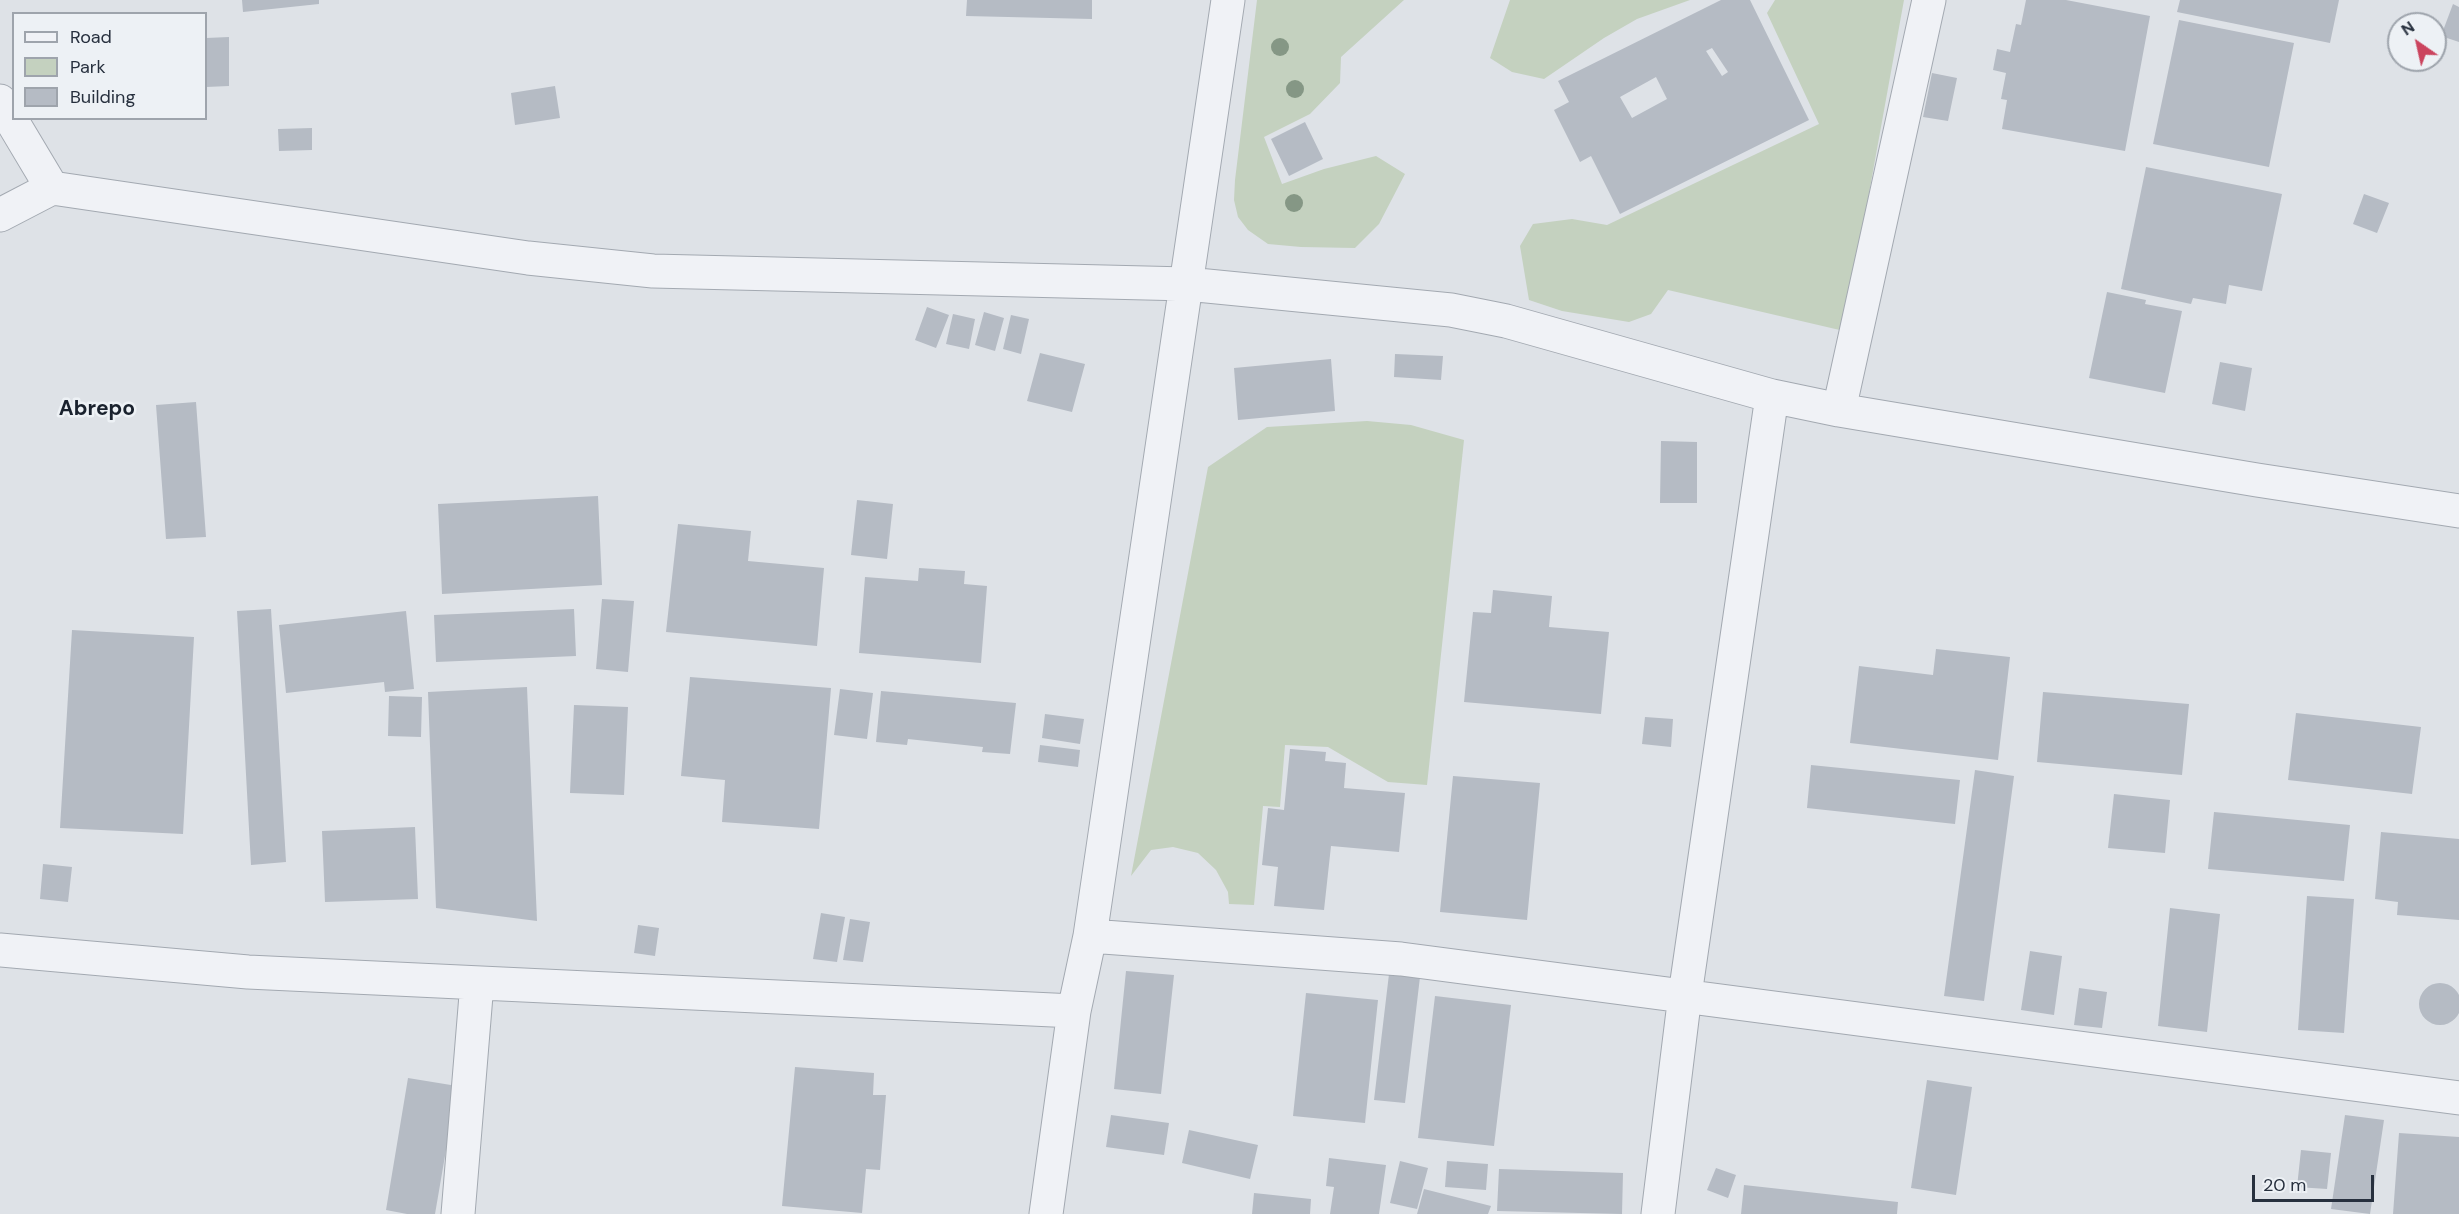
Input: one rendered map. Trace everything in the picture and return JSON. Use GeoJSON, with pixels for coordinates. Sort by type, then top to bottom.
{"type":"FeatureCollection","features":[{"type":"Feature","properties":{"kind":"street"},"geometry":{"type":"LineString","coordinates":[[1046,1214],[1074,1011],[1090,936],[1228,0]]}},
{"type":"Feature","properties":{"kind":"street"},"geometry":{"type":"LineString","coordinates":[[1839,410],[1929,0]]}},
{"type":"Feature","properties":{"kind":"street"},"geometry":{"type":"LineString","coordinates":[[0,101],[52,188]]}},
{"type":"Feature","properties":{"kind":"street"},"geometry":{"type":"LineString","coordinates":[[0,215],[52,188],[528,258],[653,271],[1187,284],[1451,310],[1506,321],[1772,396],[1839,410],[2459,512]]}},
{"type":"Feature","properties":{"kind":"street"},"geometry":{"type":"LineString","coordinates":[[1658,1214],[1685,995],[1772,396]]}},
{"type":"Feature","properties":{"kind":"street"},"geometry":{"type":"LineString","coordinates":[[1090,936],[1401,959],[2459,1098]]}},
{"type":"Feature","properties":{"kind":"street"},"geometry":{"type":"LineString","coordinates":[[0,950],[248,972],[1074,1011]]}},
{"type":"Feature","properties":{"kind":"street"},"geometry":{"type":"LineString","coordinates":[[458,1214],[477,983]]}},
{"type":"Feature","properties":{"kind":"green space"},"geometry":{"type":"Polygon","coordinates":[[[1257,0],[1404,0],[1341,57],[1340,83],[1310,114],[1264,137],[1282,184],[1324,169],[1376,156],[1405,174],[1379,224],[1355,248],[1268,244],[1248,230],[1238,217],[1234,200],[1235,180],[1257,0]]]}},
{"type":"Feature","properties":{"kind":"green space"},"geometry":{"type":"Polygon","coordinates":[[[1510,0],[1690,0],[1637,19],[1604,38],[1544,79],[1512,72],[1490,58],[1510,0]]]}},
{"type":"Feature","properties":{"kind":"green space"},"geometry":{"type":"Polygon","coordinates":[[[1775,0],[1904,0],[1844,331],[1668,290],[1651,314],[1629,322],[1562,311],[1529,300],[1520,246],[1533,224],[1572,219],[1607,225],[1819,124],[1767,13],[1775,0]]]}},
{"type":"Feature","properties":{"kind":"green space"},"geometry":{"type":"Polygon","coordinates":[[[1367,421],[1411,425],[1464,440],[1427,785],[1388,782],[1328,747],[1285,745],[1280,807],[1263,806],[1254,905],[1229,904],[1228,892],[1216,870],[1198,853],[1173,847],[1151,850],[1131,876],[1208,467],[1267,427],[1367,421]]]}},
{"type":"Feature","properties":{"kind":"building"},"geometry":{"type":"Polygon","coordinates":[[[242,0],[319,0],[319,4],[243,12],[242,0]]]}},
{"type":"Feature","properties":{"kind":"building"},"geometry":{"type":"Polygon","coordinates":[[[967,0],[1092,0],[1092,19],[966,16],[967,0]]]}},
{"type":"Feature","properties":{"kind":"building"},"geometry":{"type":"Polygon","coordinates":[[[1721,0],[1750,0],[1809,120],[1620,214],[1591,156],[1580,162],[1554,110],[1569,102],[1558,81],[1721,0]],[[1712,48],[1706,51],[1722,76],[1728,72],[1712,48]],[[1656,77],[1620,97],[1632,118],[1667,99],[1656,77]]]}},
{"type":"Feature","properties":{"kind":"building"},"geometry":{"type":"Polygon","coordinates":[[[2026,0],[2066,0],[2150,16],[2125,151],[2002,129],[2007,100],[2001,99],[2006,73],[1993,70],[1997,49],[2010,52],[2016,24],[2021,25],[2026,0]]]}},
{"type":"Feature","properties":{"kind":"building"},"geometry":{"type":"Polygon","coordinates":[[[2180,0],[2339,0],[2330,43],[2177,12],[2180,0]]]}},
{"type":"Feature","properties":{"kind":"building"},"geometry":{"type":"Polygon","coordinates":[[[2453,4],[2459,7],[2459,42],[2447,38],[2447,20],[2453,4]]]}},
{"type":"Feature","properties":{"kind":"building"},"geometry":{"type":"Polygon","coordinates":[[[2179,20],[2294,43],[2269,167],[2153,144],[2179,20]]]}},
{"type":"Feature","properties":{"kind":"building"},"geometry":{"type":"Polygon","coordinates":[[[229,37],[229,86],[207,87],[207,38],[229,37]]]}},
{"type":"Feature","properties":{"kind":"building"},"geometry":{"type":"Polygon","coordinates":[[[1932,73],[1957,78],[1948,121],[1923,117],[1932,73]]]}},
{"type":"Feature","properties":{"kind":"building"},"geometry":{"type":"Polygon","coordinates":[[[555,86],[560,118],[515,125],[511,93],[555,86]]]}},
{"type":"Feature","properties":{"kind":"building"},"geometry":{"type":"Polygon","coordinates":[[[1305,122],[1323,159],[1289,176],[1271,139],[1305,122]]]}},
{"type":"Feature","properties":{"kind":"building"},"geometry":{"type":"Polygon","coordinates":[[[312,128],[312,150],[279,151],[278,129],[312,128]]]}},
{"type":"Feature","properties":{"kind":"building"},"geometry":{"type":"Polygon","coordinates":[[[2146,167],[2282,194],[2262,291],[2229,285],[2226,304],[2193,298],[2191,304],[2121,289],[2146,167]]]}},
{"type":"Feature","properties":{"kind":"building"},"geometry":{"type":"Polygon","coordinates":[[[2364,194],[2389,203],[2377,233],[2353,224],[2364,194]]]}},
{"type":"Feature","properties":{"kind":"building"},"geometry":{"type":"Polygon","coordinates":[[[2107,292],[2146,300],[2145,304],[2182,311],[2165,393],[2089,378],[2107,292]]]}},
{"type":"Feature","properties":{"kind":"building"},"geometry":{"type":"Polygon","coordinates":[[[927,307],[949,315],[936,348],[915,340],[927,307]]]}},
{"type":"Feature","properties":{"kind":"building"},"geometry":{"type":"Polygon","coordinates":[[[984,312],[1004,318],[995,351],[975,345],[984,312]]]}},
{"type":"Feature","properties":{"kind":"building"},"geometry":{"type":"Polygon","coordinates":[[[953,314],[975,319],[969,349],[946,344],[953,314]]]}},
{"type":"Feature","properties":{"kind":"building"},"geometry":{"type":"Polygon","coordinates":[[[1011,315],[1029,319],[1021,354],[1003,349],[1011,315]]]}},
{"type":"Feature","properties":{"kind":"building"},"geometry":{"type":"Polygon","coordinates":[[[1040,353],[1085,364],[1072,412],[1027,401],[1040,353]]]}},
{"type":"Feature","properties":{"kind":"building"},"geometry":{"type":"Polygon","coordinates":[[[1395,354],[1443,356],[1441,380],[1394,377],[1395,354]]]}},
{"type":"Feature","properties":{"kind":"building"},"geometry":{"type":"Polygon","coordinates":[[[1331,359],[1335,411],[1238,420],[1234,368],[1331,359]]]}},
{"type":"Feature","properties":{"kind":"building"},"geometry":{"type":"Polygon","coordinates":[[[2220,362],[2252,368],[2245,411],[2212,404],[2220,362]]]}},
{"type":"Feature","properties":{"kind":"building"},"geometry":{"type":"Polygon","coordinates":[[[196,402],[206,537],[166,539],[156,405],[196,402]]]}},
{"type":"Feature","properties":{"kind":"building"},"geometry":{"type":"Polygon","coordinates":[[[1661,441],[1697,442],[1697,503],[1660,503],[1661,441]]]}},
{"type":"Feature","properties":{"kind":"building"},"geometry":{"type":"Polygon","coordinates":[[[598,496],[602,585],[442,594],[438,504],[598,496]]]}},
{"type":"Feature","properties":{"kind":"building"},"geometry":{"type":"Polygon","coordinates":[[[857,500],[893,504],[887,559],[851,555],[857,500]]]}},
{"type":"Feature","properties":{"kind":"building"},"geometry":{"type":"Polygon","coordinates":[[[678,524],[751,531],[748,561],[824,568],[817,646],[666,632],[678,524]]]}},
{"type":"Feature","properties":{"kind":"building"},"geometry":{"type":"Polygon","coordinates":[[[919,568],[965,571],[964,584],[987,586],[981,663],[859,653],[865,577],[918,581],[919,568]]]}},
{"type":"Feature","properties":{"kind":"building"},"geometry":{"type":"Polygon","coordinates":[[[1493,590],[1552,596],[1549,627],[1609,632],[1601,714],[1464,702],[1473,612],[1491,613],[1493,590]]]}},
{"type":"Feature","properties":{"kind":"building"},"geometry":{"type":"Polygon","coordinates":[[[602,599],[634,601],[628,672],[596,669],[602,599]]]}},
{"type":"Feature","properties":{"kind":"building"},"geometry":{"type":"Polygon","coordinates":[[[271,609],[286,862],[251,865],[237,611],[271,609]]]}},
{"type":"Feature","properties":{"kind":"building"},"geometry":{"type":"Polygon","coordinates":[[[574,609],[576,656],[436,662],[434,615],[574,609]]]}},
{"type":"Feature","properties":{"kind":"building"},"geometry":{"type":"Polygon","coordinates":[[[406,611],[414,689],[385,692],[384,682],[286,693],[279,625],[406,611]]]}},
{"type":"Feature","properties":{"kind":"building"},"geometry":{"type":"Polygon","coordinates":[[[72,630],[194,637],[183,834],[60,828],[72,630]]]}},
{"type":"Feature","properties":{"kind":"building"},"geometry":{"type":"Polygon","coordinates":[[[1936,649],[2010,657],[1998,760],[1850,743],[1859,666],[1933,675],[1936,649]]]}},
{"type":"Feature","properties":{"kind":"building"},"geometry":{"type":"Polygon","coordinates":[[[690,677],[831,688],[819,829],[722,822],[725,780],[681,776],[690,677]]]}},
{"type":"Feature","properties":{"kind":"building"},"geometry":{"type":"Polygon","coordinates":[[[527,687],[537,921],[436,908],[428,692],[527,687]]]}},
{"type":"Feature","properties":{"kind":"building"},"geometry":{"type":"Polygon","coordinates":[[[840,689],[873,693],[867,739],[834,735],[840,689]]]}},
{"type":"Feature","properties":{"kind":"building"},"geometry":{"type":"Polygon","coordinates":[[[881,691],[1016,703],[1010,754],[982,752],[983,747],[908,739],[907,745],[876,742],[881,691]]]}},
{"type":"Feature","properties":{"kind":"building"},"geometry":{"type":"Polygon","coordinates":[[[2043,692],[2189,704],[2182,775],[2037,762],[2043,692]]]}},
{"type":"Feature","properties":{"kind":"building"},"geometry":{"type":"Polygon","coordinates":[[[389,696],[422,697],[421,737],[388,736],[389,696]]]}},
{"type":"Feature","properties":{"kind":"building"},"geometry":{"type":"Polygon","coordinates":[[[574,705],[628,707],[624,795],[570,793],[574,705]]]}},
{"type":"Feature","properties":{"kind":"building"},"geometry":{"type":"Polygon","coordinates":[[[2296,713],[2421,727],[2412,794],[2288,780],[2296,713]]]}},
{"type":"Feature","properties":{"kind":"building"},"geometry":{"type":"Polygon","coordinates":[[[1045,714],[1084,719],[1080,744],[1042,738],[1045,714]]]}},
{"type":"Feature","properties":{"kind":"building"},"geometry":{"type":"Polygon","coordinates":[[[1645,717],[1673,719],[1671,747],[1642,744],[1645,717]]]}},
{"type":"Feature","properties":{"kind":"building"},"geometry":{"type":"Polygon","coordinates":[[[1040,745],[1080,750],[1078,767],[1038,762],[1040,745]]]}},
{"type":"Feature","properties":{"kind":"building"},"geometry":{"type":"Polygon","coordinates":[[[1290,749],[1326,752],[1325,761],[1346,763],[1344,788],[1405,793],[1399,852],[1331,846],[1324,910],[1274,906],[1278,867],[1262,865],[1268,808],[1284,810],[1290,749]]]}},
{"type":"Feature","properties":{"kind":"building"},"geometry":{"type":"Polygon","coordinates":[[[1811,765],[1960,780],[1955,824],[1807,808],[1811,765]]]}},
{"type":"Feature","properties":{"kind":"building"},"geometry":{"type":"Polygon","coordinates":[[[1975,770],[2014,776],[1984,1001],[1944,996],[1975,770]]]}},
{"type":"Feature","properties":{"kind":"building"},"geometry":{"type":"Polygon","coordinates":[[[1453,776],[1540,783],[1527,920],[1440,912],[1453,776]]]}},
{"type":"Feature","properties":{"kind":"building"},"geometry":{"type":"Polygon","coordinates":[[[2114,794],[2170,800],[2165,853],[2108,848],[2114,794]]]}},
{"type":"Feature","properties":{"kind":"building"},"geometry":{"type":"Polygon","coordinates":[[[2214,812],[2350,825],[2344,881],[2208,869],[2214,812]]]}},
{"type":"Feature","properties":{"kind":"building"},"geometry":{"type":"Polygon","coordinates":[[[415,827],[418,899],[325,902],[322,831],[415,827]]]}},
{"type":"Feature","properties":{"kind":"building"},"geometry":{"type":"Polygon","coordinates":[[[2381,832],[2459,839],[2459,920],[2397,915],[2398,902],[2375,899],[2381,832]]]}},
{"type":"Feature","properties":{"kind":"building"},"geometry":{"type":"Polygon","coordinates":[[[43,864],[72,867],[68,902],[40,899],[43,864]]]}},
{"type":"Feature","properties":{"kind":"building"},"geometry":{"type":"Polygon","coordinates":[[[2307,896],[2354,899],[2344,1033],[2298,1030],[2307,896]]]}},
{"type":"Feature","properties":{"kind":"building"},"geometry":{"type":"Polygon","coordinates":[[[2170,908],[2220,914],[2207,1032],[2158,1026],[2170,908]]]}},
{"type":"Feature","properties":{"kind":"building"},"geometry":{"type":"Polygon","coordinates":[[[821,913],[845,917],[837,962],[813,959],[821,913]]]}},
{"type":"Feature","properties":{"kind":"building"},"geometry":{"type":"Polygon","coordinates":[[[850,919],[870,922],[863,962],[843,960],[850,919]]]}},
{"type":"Feature","properties":{"kind":"building"},"geometry":{"type":"Polygon","coordinates":[[[638,925],[659,928],[655,956],[634,953],[638,925]]]}},
{"type":"Feature","properties":{"kind":"building"},"geometry":{"type":"Polygon","coordinates":[[[2030,951],[2062,956],[2054,1015],[2021,1010],[2030,951]]]}},
{"type":"Feature","properties":{"kind":"building"},"geometry":{"type":"Polygon","coordinates":[[[1126,971],[1174,975],[1161,1094],[1114,1089],[1126,971]]]}},
{"type":"Feature","properties":{"kind":"building"},"geometry":{"type":"Polygon","coordinates":[[[1389,974],[1420,977],[1405,1103],[1374,1100],[1389,974]]]}},
{"type":"Feature","properties":{"kind":"building"},"geometry":{"type":"Polygon","coordinates":[[[2440,983],[2448,985],[2455,989],[2459,996],[2459,1012],[2455,1019],[2448,1023],[2440,1025],[2432,1023],[2425,1019],[2421,1012],[2419,1004],[2421,996],[2425,989],[2432,985],[2440,983]]]}},
{"type":"Feature","properties":{"kind":"building"},"geometry":{"type":"Polygon","coordinates":[[[2079,988],[2107,992],[2102,1028],[2074,1025],[2079,988]]]}},
{"type":"Feature","properties":{"kind":"building"},"geometry":{"type":"Polygon","coordinates":[[[1306,993],[1378,1000],[1365,1123],[1293,1116],[1306,993]]]}},
{"type":"Feature","properties":{"kind":"building"},"geometry":{"type":"Polygon","coordinates":[[[1435,996],[1511,1005],[1494,1146],[1418,1138],[1435,996]]]}},
{"type":"Feature","properties":{"kind":"building"},"geometry":{"type":"Polygon","coordinates":[[[795,1067],[874,1073],[873,1095],[886,1095],[880,1170],[866,1169],[862,1213],[782,1206],[795,1067]]]}},
{"type":"Feature","properties":{"kind":"building"},"geometry":{"type":"Polygon","coordinates":[[[408,1078],[457,1086],[435,1214],[407,1214],[386,1210],[408,1078]]]}},
{"type":"Feature","properties":{"kind":"building"},"geometry":{"type":"Polygon","coordinates":[[[1927,1080],[1972,1087],[1956,1195],[1911,1188],[1927,1080]]]}},
{"type":"Feature","properties":{"kind":"building"},"geometry":{"type":"Polygon","coordinates":[[[1111,1115],[1169,1123],[1164,1155],[1106,1147],[1111,1115]]]}},
{"type":"Feature","properties":{"kind":"building"},"geometry":{"type":"Polygon","coordinates":[[[2345,1115],[2384,1120],[2370,1214],[2331,1209],[2345,1115]]]}},
{"type":"Feature","properties":{"kind":"building"},"geometry":{"type":"Polygon","coordinates":[[[1189,1130],[1258,1145],[1250,1179],[1182,1163],[1189,1130]]]}},
{"type":"Feature","properties":{"kind":"building"},"geometry":{"type":"Polygon","coordinates":[[[2399,1133],[2459,1137],[2459,1214],[2393,1214],[2399,1133]]]}},
{"type":"Feature","properties":{"kind":"building"},"geometry":{"type":"Polygon","coordinates":[[[2301,1150],[2331,1153],[2327,1189],[2297,1187],[2301,1150]]]}},
{"type":"Feature","properties":{"kind":"building"},"geometry":{"type":"Polygon","coordinates":[[[1329,1158],[1386,1165],[1379,1214],[1330,1214],[1334,1187],[1326,1186],[1329,1158]]]}},
{"type":"Feature","properties":{"kind":"building"},"geometry":{"type":"Polygon","coordinates":[[[1400,1161],[1428,1168],[1417,1209],[1390,1203],[1400,1161]]]}},
{"type":"Feature","properties":{"kind":"building"},"geometry":{"type":"Polygon","coordinates":[[[1447,1161],[1488,1164],[1486,1190],[1445,1187],[1447,1161]]]}},
{"type":"Feature","properties":{"kind":"building"},"geometry":{"type":"Polygon","coordinates":[[[1716,1168],[1736,1175],[1728,1198],[1707,1190],[1716,1168]]]}},
{"type":"Feature","properties":{"kind":"building"},"geometry":{"type":"Polygon","coordinates":[[[1499,1169],[1623,1173],[1622,1214],[1497,1211],[1499,1169]]]}},
{"type":"Feature","properties":{"kind":"building"},"geometry":{"type":"Polygon","coordinates":[[[1744,1185],[1898,1202],[1897,1214],[1741,1214],[1744,1185]]]}},
{"type":"Feature","properties":{"kind":"building"},"geometry":{"type":"Polygon","coordinates":[[[1424,1189],[1491,1206],[1488,1214],[1417,1214],[1424,1189]]]}},
{"type":"Feature","properties":{"kind":"building"},"geometry":{"type":"Polygon","coordinates":[[[1254,1193],[1311,1199],[1310,1214],[1252,1214],[1254,1193]]]}},
{"type":"Feature","properties":{"kind":"district","name":"Abrepo"},"geometry":{"type":"Point","coordinates":[97,409]}}]}
